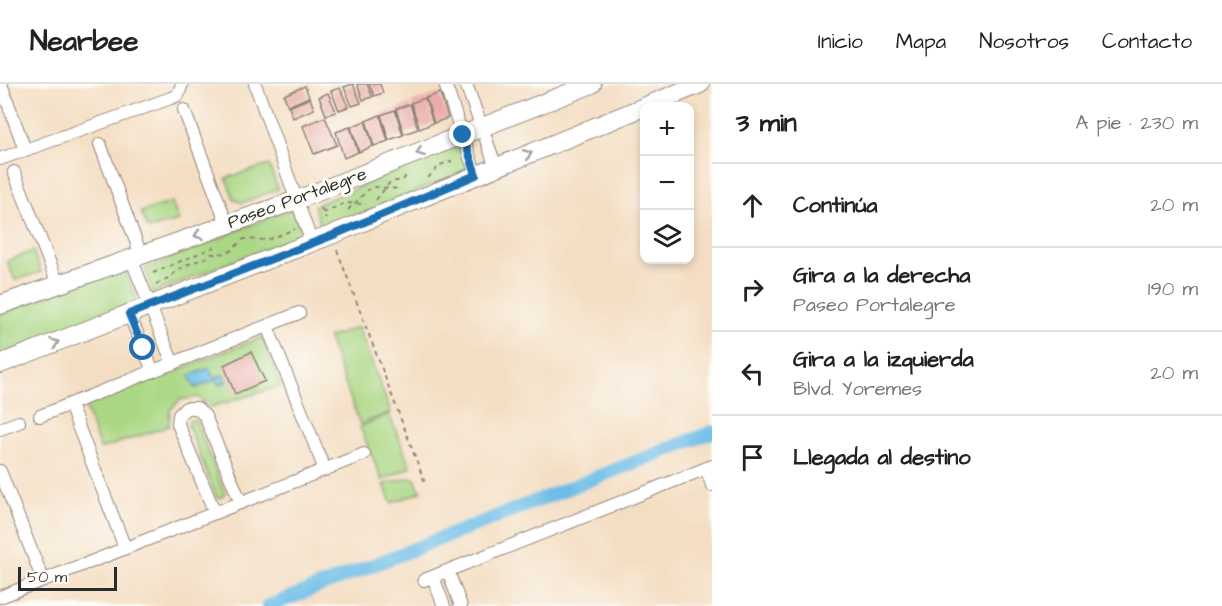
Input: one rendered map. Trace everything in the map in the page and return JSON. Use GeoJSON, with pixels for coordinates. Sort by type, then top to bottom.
{"type":"FeatureCollection","features":[{"type":"Feature","properties":{"kind":"street"},"geometry":{"type":"LineString","coordinates":[[1,84],[25,150]]}},
{"type":"Feature","properties":{"kind":"street"},"geometry":{"type":"LineString","coordinates":[[0,159],[171,98],[178,95],[182,84]]}},
{"type":"Feature","properties":{"kind":"street"},"geometry":{"type":"LineString","coordinates":[[255,84],[312,243]]}},
{"type":"Feature","properties":{"kind":"street"},"geometry":{"type":"LineString","coordinates":[[445,84],[476,175]]}},
{"type":"Feature","properties":{"kind":"street"},"geometry":{"type":"LineString","coordinates":[[466,84],[496,167]]}},
{"type":"Feature","properties":{"kind":"street","name":"Paseo Portalegre"},"geometry":{"type":"LineString","coordinates":[[0,305],[297,200],[592,84]]}},
{"type":"Feature","properties":{"kind":"street"},"geometry":{"type":"LineString","coordinates":[[0,364],[129,314],[154,300],[312,243],[496,167],[676,88],[700,84]]}},
{"type":"Feature","properties":{"kind":"street"},"geometry":{"type":"LineString","coordinates":[[184,111],[227,224]]}},
{"type":"Feature","properties":{"kind":"street"},"geometry":{"type":"LineString","coordinates":[[100,144],[136,256],[154,300],[172,364]]}},
{"type":"Feature","properties":{"kind":"street"},"geometry":{"type":"LineString","coordinates":[[14,172],[58,284]]}},
{"type":"Feature","properties":{"kind":"street"},"geometry":{"type":"LineString","coordinates":[[40,416],[299,313]]}},
{"type":"Feature","properties":{"kind":"street"},"geometry":{"type":"LineString","coordinates":[[129,314],[153,371]]}},
{"type":"Feature","properties":{"kind":"street"},"geometry":{"type":"LineString","coordinates":[[267,326],[325,470]]}},
{"type":"Feature","properties":{"kind":"street"},"geometry":{"type":"LineString","coordinates":[[70,405],[125,548]]}},
{"type":"Feature","properties":{"kind":"street"},"geometry":{"type":"LineString","coordinates":[[215,513],[178,424],[179,415],[186,408],[196,408],[205,416],[241,502]]}},
{"type":"Feature","properties":{"kind":"street"},"geometry":{"type":"LineString","coordinates":[[0,429],[19,422]]}},
{"type":"Feature","properties":{"kind":"street"},"geometry":{"type":"LineString","coordinates":[[0,597],[364,454]]}},
{"type":"Feature","properties":{"kind":"street"},"geometry":{"type":"LineString","coordinates":[[444,606],[428,578],[709,467],[712,485]]}},
{"type":"Feature","properties":{"kind":"street"},"geometry":{"type":"LineString","coordinates":[[0,471],[43,580]]}},
{"type":"Feature","properties":{"kind":"street"},"geometry":{"type":"LineString","coordinates":[[448,571],[461,606]]}},
{"type":"Feature","properties":{"kind":"path"},"geometry":{"type":"LineString","coordinates":[[426,180],[440,165],[452,161]]}},
{"type":"Feature","properties":{"kind":"path"},"geometry":{"type":"LineString","coordinates":[[373,202],[386,187],[397,179],[403,180],[415,170]]}},
{"type":"Feature","properties":{"kind":"path"},"geometry":{"type":"LineString","coordinates":[[342,215],[372,188],[408,188]]}},
{"type":"Feature","properties":{"kind":"path"},"geometry":{"type":"LineString","coordinates":[[323,213],[345,203],[369,204]]}},
{"type":"Feature","properties":{"kind":"path"},"geometry":{"type":"LineString","coordinates":[[326,220],[334,218]]}},
{"type":"Feature","properties":{"kind":"path"},"geometry":{"type":"LineString","coordinates":[[154,300],[156,284],[166,280],[187,264],[204,261],[214,252],[228,253],[244,239],[267,240],[295,229]]}},
{"type":"Feature","properties":{"kind":"path"},"geometry":{"type":"LineString","coordinates":[[336,247],[425,483]]}},
{"type":"Feature","properties":{"kind":"green space"},"geometry":{"type":"Polygon","coordinates":[[[462,143],[471,168],[322,230],[314,206],[462,143]]]}},
{"type":"Feature","properties":{"kind":"green space"},"geometry":{"type":"Polygon","coordinates":[[[269,165],[278,189],[242,203],[234,199],[226,178],[269,165]]]}},
{"type":"Feature","properties":{"kind":"green space"},"geometry":{"type":"Polygon","coordinates":[[[172,202],[179,221],[148,229],[141,212],[172,202]]]}},
{"type":"Feature","properties":{"kind":"green space"},"geometry":{"type":"Polygon","coordinates":[[[292,208],[302,234],[153,293],[145,269],[292,208]]]}},
{"type":"Feature","properties":{"kind":"green space"},"geometry":{"type":"Polygon","coordinates":[[[33,251],[41,272],[15,280],[7,261],[33,251]]]}},
{"type":"Feature","properties":{"kind":"green space"},"geometry":{"type":"Polygon","coordinates":[[[124,267],[138,303],[0,355],[0,314],[124,267]]]}},
{"type":"Feature","properties":{"kind":"green space"},"geometry":{"type":"Polygon","coordinates":[[[358,327],[391,412],[360,424],[328,338],[358,327]]]}},
{"type":"Feature","properties":{"kind":"green space"},"geometry":{"type":"Polygon","coordinates":[[[262,337],[281,386],[211,407],[197,397],[180,400],[170,410],[169,426],[100,449],[85,406],[262,337]]]}},
{"type":"Feature","properties":{"kind":"green space"},"geometry":{"type":"Polygon","coordinates":[[[389,414],[411,467],[382,480],[360,427],[389,414]]]}},
{"type":"Feature","properties":{"kind":"green space"},"geometry":{"type":"Polygon","coordinates":[[[190,420],[195,420],[225,493],[222,497],[217,498],[215,494],[188,425],[190,420]]]}},
{"type":"Feature","properties":{"kind":"green space"},"geometry":{"type":"Polygon","coordinates":[[[415,479],[421,492],[391,503],[384,484],[415,479]]]}},
{"type":"Feature","properties":{"kind":"water"},"geometry":{"type":"Polygon","coordinates":[[[209,368],[214,378],[223,375],[226,382],[219,385],[216,380],[195,388],[189,376],[209,368]]]}},
{"type":"Feature","properties":{"kind":"building"},"geometry":{"type":"Polygon","coordinates":[[[353,84],[361,103],[352,106],[344,87],[353,84]]]}},
{"type":"Feature","properties":{"kind":"building"},"geometry":{"type":"Polygon","coordinates":[[[357,84],[367,84],[372,97],[363,100],[357,84]]]}},
{"type":"Feature","properties":{"kind":"building"},"geometry":{"type":"Polygon","coordinates":[[[369,84],[380,84],[383,93],[374,96],[369,84]]]}},
{"type":"Feature","properties":{"kind":"building"},"geometry":{"type":"Polygon","coordinates":[[[305,86],[309,97],[288,106],[284,95],[305,86]]]}},
{"type":"Feature","properties":{"kind":"building"},"geometry":{"type":"Polygon","coordinates":[[[340,88],[348,107],[339,110],[331,91],[340,88]]]}},
{"type":"Feature","properties":{"kind":"building"},"geometry":{"type":"Polygon","coordinates":[[[328,93],[336,112],[326,115],[319,97],[328,93]]]}},
{"type":"Feature","properties":{"kind":"building"},"geometry":{"type":"Polygon","coordinates":[[[440,93],[448,118],[434,123],[426,98],[440,93]]]}},
{"type":"Feature","properties":{"kind":"building"},"geometry":{"type":"Polygon","coordinates":[[[310,98],[314,109],[293,118],[289,107],[310,98]]]}},
{"type":"Feature","properties":{"kind":"building"},"geometry":{"type":"Polygon","coordinates":[[[425,98],[433,123],[420,129],[411,103],[425,98]]]}},
{"type":"Feature","properties":{"kind":"building"},"geometry":{"type":"Polygon","coordinates":[[[410,104],[418,129],[404,134],[396,109],[410,104]]]}},
{"type":"Feature","properties":{"kind":"building"},"geometry":{"type":"Polygon","coordinates":[[[395,110],[403,135],[389,140],[381,115],[395,110]]]}},
{"type":"Feature","properties":{"kind":"building"},"geometry":{"type":"Polygon","coordinates":[[[380,115],[388,141],[374,146],[366,121],[380,115]]]}},
{"type":"Feature","properties":{"kind":"building"},"geometry":{"type":"Polygon","coordinates":[[[325,117],[337,145],[314,154],[303,126],[325,117]]]}},
{"type":"Feature","properties":{"kind":"building"},"geometry":{"type":"Polygon","coordinates":[[[365,121],[373,146],[359,152],[351,127],[365,121]]]}},
{"type":"Feature","properties":{"kind":"building"},"geometry":{"type":"Polygon","coordinates":[[[350,127],[358,152],[344,158],[336,132],[350,127]]]}},
{"type":"Feature","properties":{"kind":"building"},"geometry":{"type":"Polygon","coordinates":[[[251,352],[265,381],[235,394],[224,365],[251,352]]]}},
{"type":"Feature","properties":{"kind":"waterway"},"geometry":{"type":"LineString","coordinates":[[269,606],[712,432]]}},
{"type":"Feature","properties":{"kind":"route"},"geometry":{"type":"LineString","coordinates":[[143,348],[129,314],[331,236],[476,175],[463,135]]}}]}
